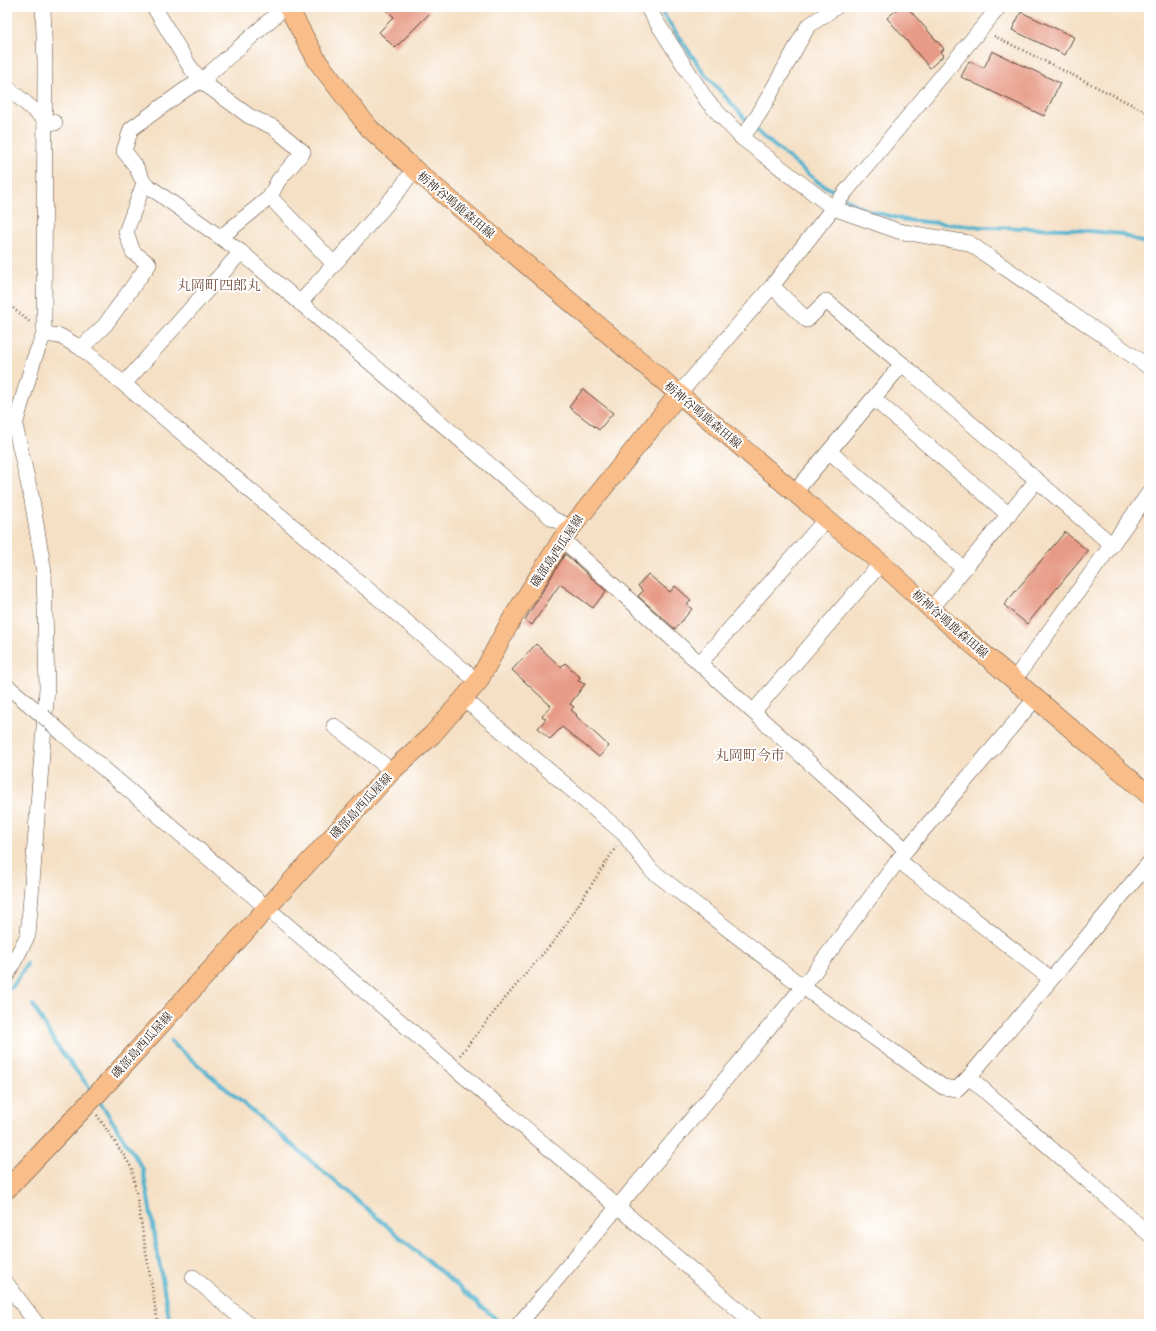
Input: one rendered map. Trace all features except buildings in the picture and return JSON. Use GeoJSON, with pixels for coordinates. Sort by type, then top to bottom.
{"type":"FeatureCollection","features":[{"type":"Feature","properties":{"kind":"main road","name":"栃神谷鳴鹿森田線"},"geometry":{"type":"LineString","coordinates":[[286,7],[318,62],[369,128],[414,169],[678,394],[826,519],[882,564],[931,609],[1149,795]]}},
{"type":"Feature","properties":{"kind":"main road","name":"磯部島西瓜屋線"},"geometry":{"type":"LineString","coordinates":[[7,1189],[95,1097],[392,772],[432,735],[464,699],[478,682],[509,624],[566,533],[678,394]]}},
{"type":"Feature","properties":{"kind":"street"},"geometry":{"type":"LineString","coordinates":[[7,975],[28,935],[48,688],[44,572],[32,500],[15,425],[34,359],[44,334],[49,121],[43,7]]}},
{"type":"Feature","properties":{"kind":"street"},"geometry":{"type":"LineString","coordinates":[[154,7],[190,67],[201,81],[248,116],[273,127],[303,152],[278,181],[270,197],[221,237]]}},
{"type":"Feature","properties":{"kind":"street"},"geometry":{"type":"LineString","coordinates":[[286,7],[201,81],[186,89],[131,129],[124,151],[135,165],[144,183],[241,252],[553,519],[700,663],[754,711],[902,855],[1051,979]]}},
{"type":"Feature","properties":{"kind":"street"},"geometry":{"type":"LineString","coordinates":[[647,7],[707,101],[742,138],[835,205],[898,231],[969,242],[1149,367]]}},
{"type":"Feature","properties":{"kind":"street"},"geometry":{"type":"LineString","coordinates":[[742,138],[759,114],[808,26],[836,7]]}},
{"type":"Feature","properties":{"kind":"street"},"geometry":{"type":"LineString","coordinates":[[678,394],[772,286],[847,190],[999,7]]}},
{"type":"Feature","properties":{"kind":"street"},"geometry":{"type":"LineString","coordinates":[[7,87],[49,121]]}},
{"type":"Feature","properties":{"kind":"street"},"geometry":{"type":"LineString","coordinates":[[300,303],[333,263],[400,189],[414,169]]}},
{"type":"Feature","properties":{"kind":"street"},"geometry":{"type":"LineString","coordinates":[[81,348],[105,325],[149,264],[133,252],[126,232],[144,183]]}},
{"type":"Feature","properties":{"kind":"street"},"geometry":{"type":"LineString","coordinates":[[270,197],[333,263]]}},
{"type":"Feature","properties":{"kind":"street"},"geometry":{"type":"LineString","coordinates":[[124,384],[241,252]]}},
{"type":"Feature","properties":{"kind":"street"},"geometry":{"type":"LineString","coordinates":[[772,286],[807,320],[826,301],[902,364],[1112,545]]}},
{"type":"Feature","properties":{"kind":"street"},"geometry":{"type":"LineString","coordinates":[[44,334],[60,336],[81,348],[478,682]]}},
{"type":"Feature","properties":{"kind":"street"},"geometry":{"type":"LineString","coordinates":[[795,492],[902,364]]}},
{"type":"Feature","properties":{"kind":"street"},"geometry":{"type":"LineString","coordinates":[[874,399],[1008,515]]}},
{"type":"Feature","properties":{"kind":"street"},"geometry":{"type":"LineString","coordinates":[[830,452],[964,569]]}},
{"type":"Feature","properties":{"kind":"street"},"geometry":{"type":"LineString","coordinates":[[931,609],[1037,480]]}},
{"type":"Feature","properties":{"kind":"street"},"geometry":{"type":"LineString","coordinates":[[1014,680],[1149,493]]}},
{"type":"Feature","properties":{"kind":"street"},"geometry":{"type":"LineString","coordinates":[[700,663],[826,519]]}},
{"type":"Feature","properties":{"kind":"street"},"geometry":{"type":"LineString","coordinates":[[754,711],[882,564]]}},
{"type":"Feature","properties":{"kind":"street"},"geometry":{"type":"LineString","coordinates":[[7,686],[755,1324]]}},
{"type":"Feature","properties":{"kind":"street"},"geometry":{"type":"LineString","coordinates":[[519,1324],[619,1208],[803,987],[902,855],[1036,698]]}},
{"type":"Feature","properties":{"kind":"street"},"geometry":{"type":"LineString","coordinates":[[464,699],[624,834],[651,870],[803,987],[943,1087],[957,1089],[969,1077],[1149,863]]}},
{"type":"Feature","properties":{"kind":"street"},"geometry":{"type":"LineString","coordinates":[[334,726],[392,772]]}},
{"type":"Feature","properties":{"kind":"street"},"geometry":{"type":"LineString","coordinates":[[969,1077],[1149,1234]]}},
{"type":"Feature","properties":{"kind":"street"},"geometry":{"type":"LineString","coordinates":[[193,1277],[248,1324]]}},
{"type":"Feature","properties":{"kind":"street"},"geometry":{"type":"LineString","coordinates":[[7,1284],[37,1324]]}},
{"type":"Feature","properties":{"kind":"path"},"geometry":{"type":"LineString","coordinates":[[980,29],[1149,114]]}},
{"type":"Feature","properties":{"kind":"path"},"geometry":{"type":"LineString","coordinates":[[7,303],[44,334]]}},
{"type":"Feature","properties":{"kind":"path"},"geometry":{"type":"LineString","coordinates":[[452,1066],[507,996],[558,936],[624,834]]}},
{"type":"Feature","properties":{"kind":"path"},"geometry":{"type":"LineString","coordinates":[[95,1097],[132,1168],[158,1324]]}},
{"type":"Feature","properties":{"kind":"waterway"},"geometry":{"type":"LineString","coordinates":[[658,7],[704,73],[749,123]]}},
{"type":"Feature","properties":{"kind":"waterway"},"geometry":{"type":"LineString","coordinates":[[753,128],[818,182],[839,194]]}},
{"type":"Feature","properties":{"kind":"waterway"},"geometry":{"type":"LineString","coordinates":[[845,198],[866,210],[905,220],[982,227],[1067,229],[1121,234],[1149,245]]}},
{"type":"Feature","properties":{"kind":"waterway"},"geometry":{"type":"LineString","coordinates":[[7,990],[14,985],[27,964]]}},
{"type":"Feature","properties":{"kind":"waterway"},"geometry":{"type":"LineString","coordinates":[[33,1005],[57,1046],[92,1091]]}},
{"type":"Feature","properties":{"kind":"waterway"},"geometry":{"type":"LineString","coordinates":[[170,1041],[502,1324]]}},
{"type":"Feature","properties":{"kind":"waterway"},"geometry":{"type":"LineString","coordinates":[[99,1100],[143,1169],[170,1324]]}},
{"type":"Feature","properties":{"kind":"district","name":"丸岡町四郎丸"},"geometry":{"type":"Point","coordinates":[219,285]}},
{"type":"Feature","properties":{"kind":"district","name":"丸岡町今市"},"geometry":{"type":"Point","coordinates":[750,755]}}]}
